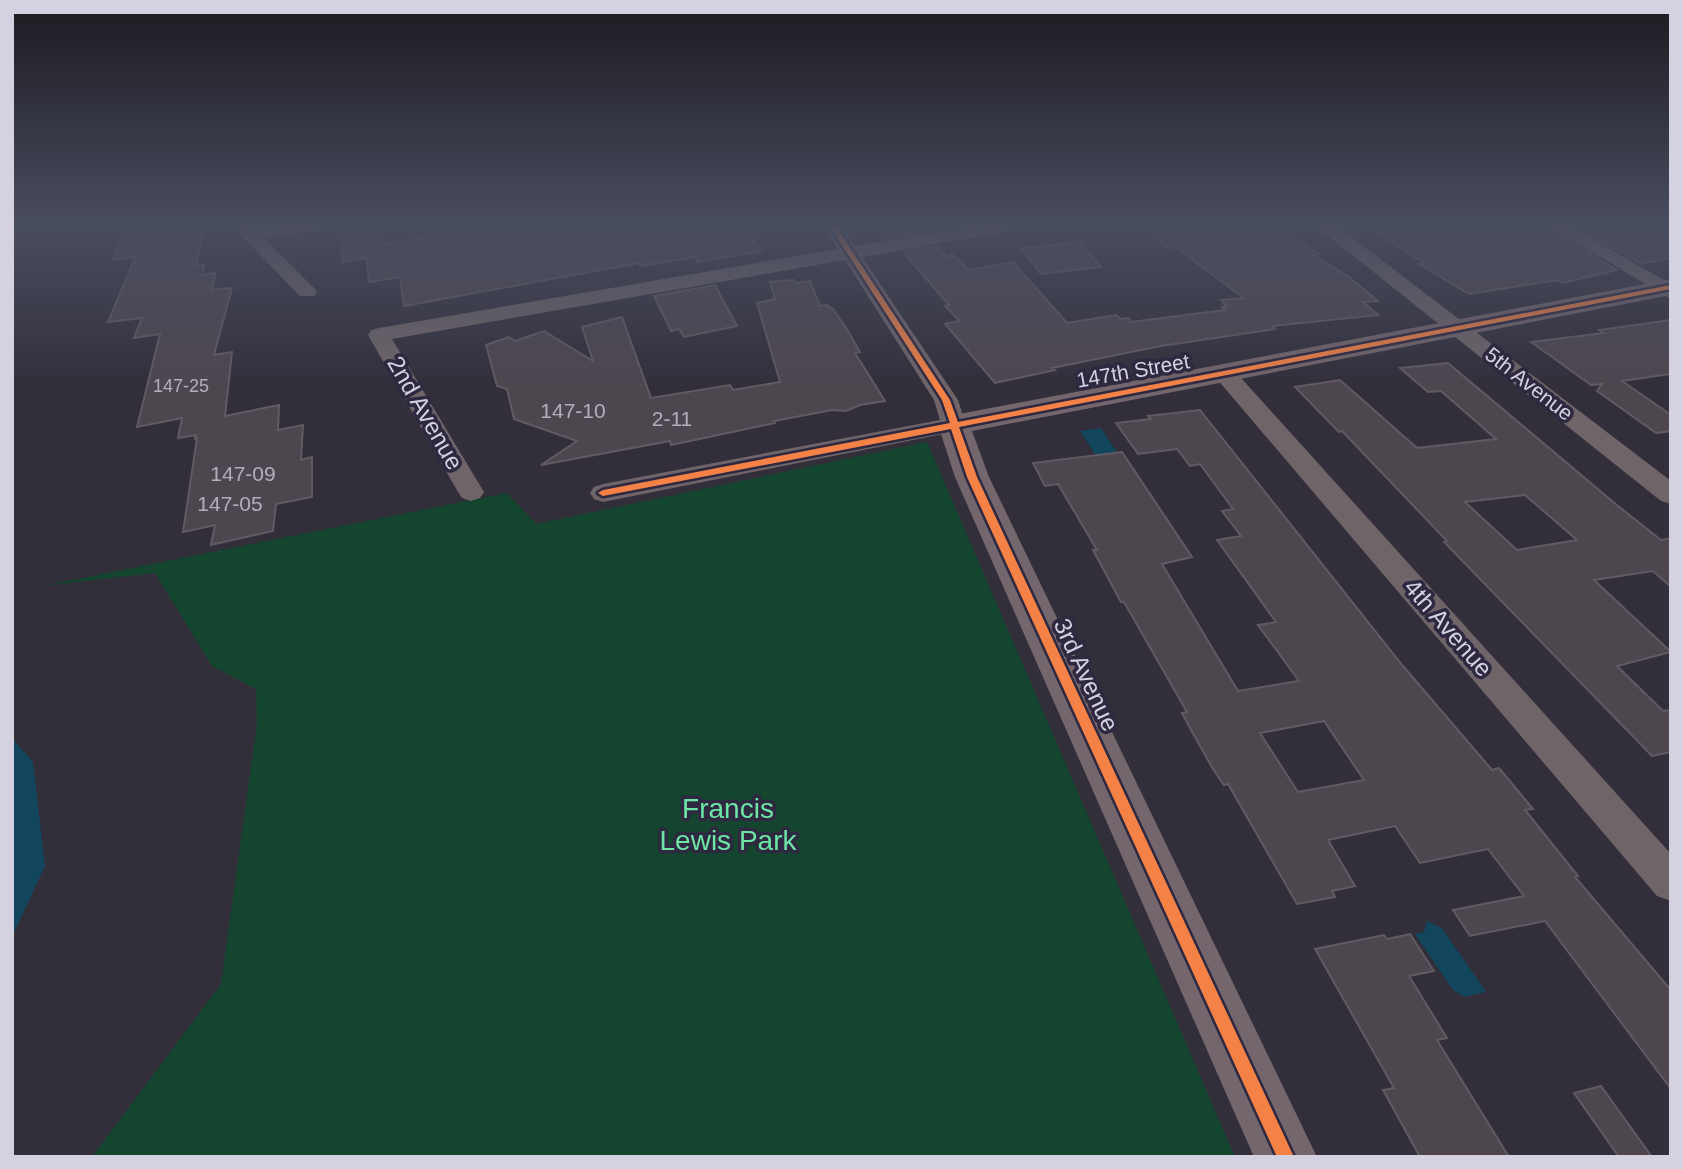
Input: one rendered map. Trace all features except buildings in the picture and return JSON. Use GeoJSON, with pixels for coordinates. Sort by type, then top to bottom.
{"type":"FeatureCollection","features":[{"type":"Feature","properties":{"kind":"street"},"geometry":{"type":"LineString","coordinates":[[292,277],[307,292]]}},
{"type":"Feature","properties":{"kind":"street","name":"2nd Avenue"},"geometry":{"type":"LineString","coordinates":[[471,492],[379,335],[715,277]]}},
{"type":"Feature","properties":{"kind":"street","name":"3rd Avenue"},"geometry":{"type":"LineString","coordinates":[[865,277],[946,400],[972,477],[1286,1157]]}},
{"type":"Feature","properties":{"kind":"street","name":"5th Avenue"},"geometry":{"type":"LineString","coordinates":[[1391,277],[1671,495]]}},
{"type":"Feature","properties":{"kind":"street"},"geometry":{"type":"LineString","coordinates":[[1646,277],[1668,289]]}},
{"type":"Feature","properties":{"kind":"street","name":"147th Street"},"geometry":{"type":"LineString","coordinates":[[603,493],[1668,289]]}},
{"type":"Feature","properties":{"kind":"street","name":"4th Avenue"},"geometry":{"type":"LineString","coordinates":[[1225,374],[1671,883]]}},
{"type":"Feature","properties":{"kind":"green space","name":"Francis Lewis Park"},"geometry":{"type":"Polygon","coordinates":[[[927,442],[1235,1157],[92,1157],[221,984],[257,724],[256,689],[212,666],[155,573],[42,586],[507,493],[536,524],[927,442]]]}},
{"type":"Feature","properties":{"kind":"water"},"geometry":{"type":"Polygon","coordinates":[[[1101,428],[1122,460],[1100,462],[1080,431],[1101,428]]]}},
{"type":"Feature","properties":{"kind":"water"},"geometry":{"type":"Polygon","coordinates":[[[12,738],[33,762],[45,866],[12,937],[12,738]]]}},
{"type":"Feature","properties":{"kind":"water"},"geometry":{"type":"Polygon","coordinates":[[[1427,921],[1442,928],[1486,992],[1464,997],[1452,989],[1415,934],[1424,932],[1427,921]]]}},
{"type":"Feature","properties":{"kind":"cycle path"},"geometry":{"type":"LineString","coordinates":[[866,277],[946,400],[972,477],[1286,1157]]}},
{"type":"Feature","properties":{"kind":"cycle path"},"geometry":{"type":"LineString","coordinates":[[603,493],[1671,287]]}}]}
